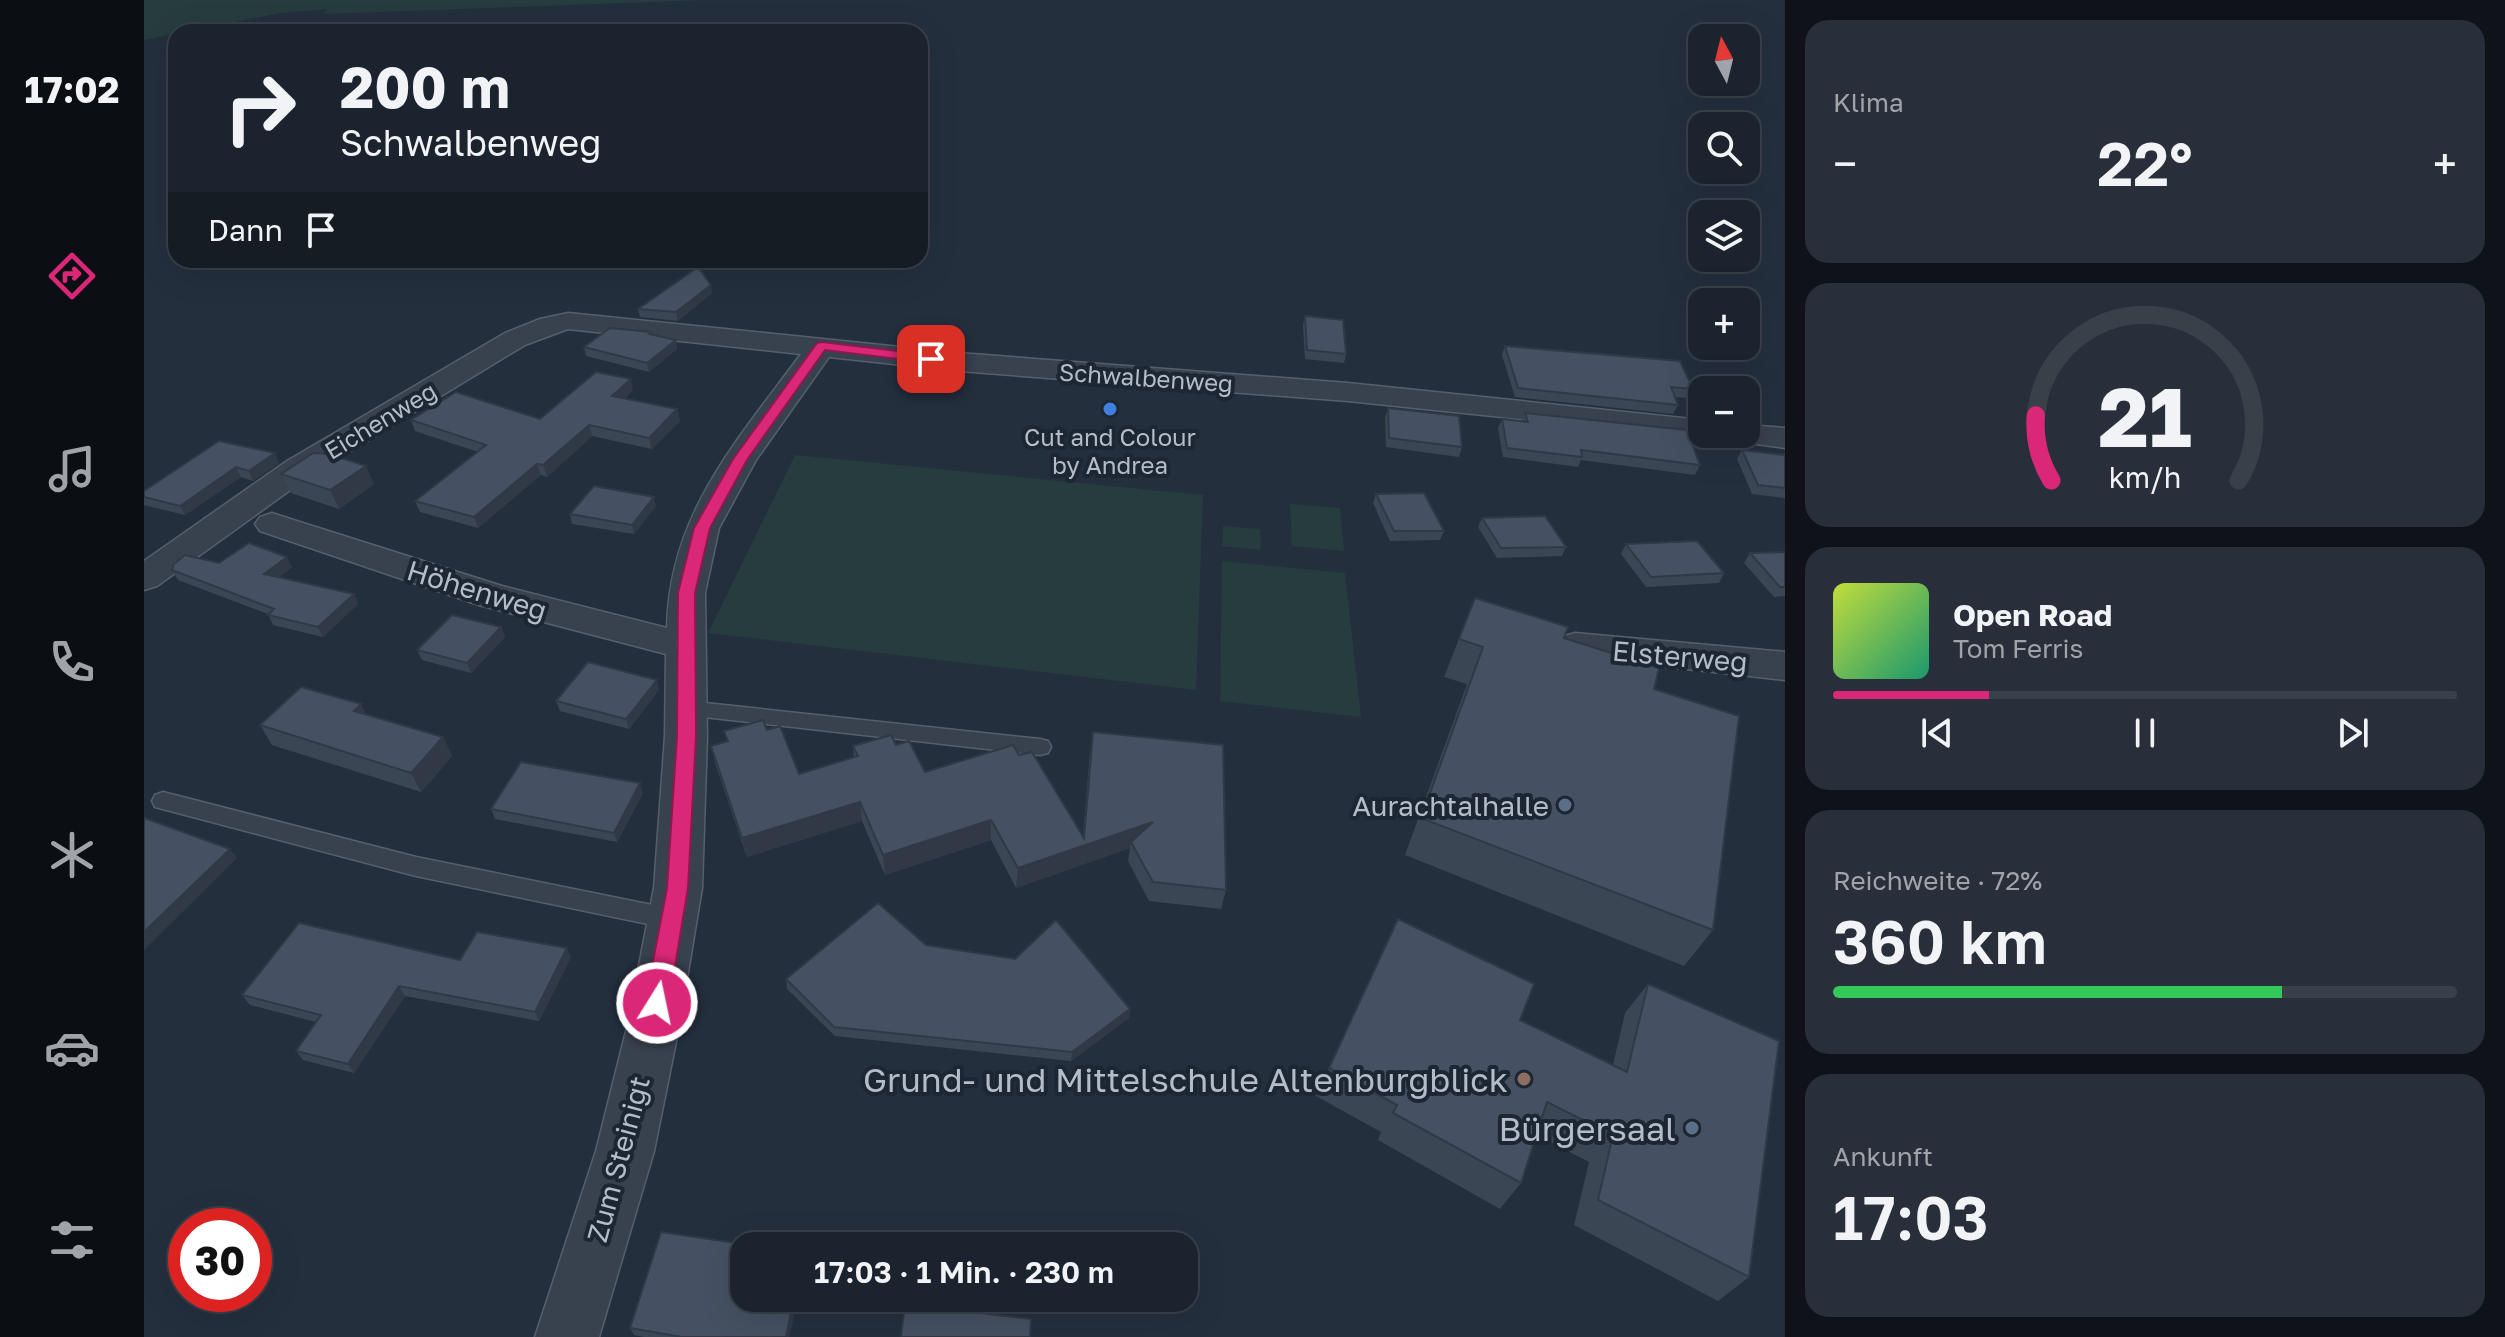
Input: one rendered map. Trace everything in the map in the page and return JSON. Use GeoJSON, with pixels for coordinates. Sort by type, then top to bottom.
{"type":"FeatureCollection","features":[{"type":"Feature","properties":{"kind":"street","name":"Eichenweg"},"geometry":{"type":"LineString","coordinates":[[144,578],[299,468],[515,339],[550,325],[568,321],[591,322]]}},
{"type":"Feature","properties":{"kind":"street","name":"Schwalbenweg"},"geometry":{"type":"LineString","coordinates":[[591,322],[1095,374],[1348,392],[1688,428]]}},
{"type":"Feature","properties":{"kind":"street","name":"Zum Steinigt"},"geometry":{"type":"LineString","coordinates":[[567,1337],[625,1151],[653,1027],[678,888],[686,708],[686,593],[702,528],[740,459],[822,346]]}},
{"type":"Feature","properties":{"kind":"street"},"geometry":{"type":"LineString","coordinates":[[1760,436],[1785,438]]}},
{"type":"Feature","properties":{"kind":"street","name":"Höhenweg"},"geometry":{"type":"LineString","coordinates":[[272,524],[492,596],[685,646]]}},
{"type":"Feature","properties":{"kind":"street","name":"Elsterweg"},"geometry":{"type":"LineString","coordinates":[[1575,646],[1785,666]]}},
{"type":"Feature","properties":{"kind":"lane"},"geometry":{"type":"LineString","coordinates":[[686,708],[1040,747]]}},
{"type":"Feature","properties":{"kind":"lane"},"geometry":{"type":"LineString","coordinates":[[163,801],[358,854],[559,899],[672,919]]}},
{"type":"Feature","properties":{"kind":"green space"},"geometry":{"type":"Polygon","coordinates":[[[144,0],[705,0],[323,14],[327,9],[280,13],[225,24],[168,24],[168,35],[144,40],[144,0]]]}},
{"type":"Feature","properties":{"kind":"green space"},"geometry":{"type":"Polygon","coordinates":[[[795,455],[1203,495],[1196,690],[708,633],[795,455]]]}},
{"type":"Feature","properties":{"kind":"green space"},"geometry":{"type":"Polygon","coordinates":[[[1290,504],[1340,508],[1344,551],[1292,546],[1290,504]]]}},
{"type":"Feature","properties":{"kind":"green space"},"geometry":{"type":"Polygon","coordinates":[[[1223,526],[1260,529],[1261,550],[1222,546],[1223,526]]]}},
{"type":"Feature","properties":{"kind":"green space"},"geometry":{"type":"Polygon","coordinates":[[[1222,561],[1345,573],[1361,717],[1220,701],[1222,561]]]}},
{"type":"Feature","properties":{"kind":"building"},"geometry":{"type":"Polygon","coordinates":[[[697,268],[711,285],[676,312],[638,309],[697,268]]]}},
{"type":"Feature","properties":{"kind":"building"},"geometry":{"type":"Polygon","coordinates":[[[1305,316],[1343,320],[1346,354],[1307,350],[1305,316]]]}},
{"type":"Feature","properties":{"kind":"building"},"geometry":{"type":"Polygon","coordinates":[[[610,328],[651,332],[649,334],[676,340],[647,363],[584,347],[610,328]]]}},
{"type":"Feature","properties":{"kind":"building"},"geometry":{"type":"Polygon","coordinates":[[[1505,346],[1680,361],[1688,378],[1688,389],[1671,387],[1678,405],[1518,388],[1505,346]]]}},
{"type":"Feature","properties":{"kind":"building"},"geometry":{"type":"Polygon","coordinates":[[[596,372],[631,379],[612,396],[677,409],[649,438],[589,425],[543,465],[537,464],[474,517],[415,501],[486,445],[411,420],[456,392],[540,419],[596,372]]]}},
{"type":"Feature","properties":{"kind":"building"},"geometry":{"type":"Polygon","coordinates":[[[1388,408],[1459,416],[1462,447],[1389,438],[1388,408]]]}},
{"type":"Feature","properties":{"kind":"building"},"geometry":{"type":"Polygon","coordinates":[[[1525,413],[1687,430],[1688,448],[1694,448],[1700,465],[1581,450],[1582,457],[1507,448],[1502,419],[1528,422],[1525,413]]]}},
{"type":"Feature","properties":{"kind":"building"},"geometry":{"type":"Polygon","coordinates":[[[219,441],[275,453],[249,471],[236,467],[180,506],[144,497],[144,491],[219,441]]]}},
{"type":"Feature","properties":{"kind":"building"},"geometry":{"type":"Polygon","coordinates":[[[1742,450],[1785,455],[1785,488],[1758,485],[1742,450]]]}},
{"type":"Feature","properties":{"kind":"building"},"geometry":{"type":"Polygon","coordinates":[[[313,453],[329,454],[366,466],[330,490],[281,474],[313,453]]]}},
{"type":"Feature","properties":{"kind":"building"},"geometry":{"type":"Polygon","coordinates":[[[594,486],[654,497],[632,525],[570,514],[594,486]]]}},
{"type":"Feature","properties":{"kind":"building"},"geometry":{"type":"Polygon","coordinates":[[[1424,493],[1444,531],[1394,531],[1376,494],[1424,493]]]}},
{"type":"Feature","properties":{"kind":"building"},"geometry":{"type":"Polygon","coordinates":[[[1545,516],[1566,547],[1501,548],[1482,518],[1545,516]]]}},
{"type":"Feature","properties":{"kind":"building"},"geometry":{"type":"Polygon","coordinates":[[[1697,541],[1724,573],[1651,577],[1626,544],[1697,541]]]}},
{"type":"Feature","properties":{"kind":"building"},"geometry":{"type":"Polygon","coordinates":[[[249,543],[287,557],[264,574],[354,594],[318,627],[268,615],[274,609],[172,570],[174,564],[185,555],[219,563],[249,543]]]}},
{"type":"Feature","properties":{"kind":"building"},"geometry":{"type":"Polygon","coordinates":[[[1785,552],[1785,587],[1780,587],[1750,553],[1785,552]]]}},
{"type":"Feature","properties":{"kind":"building","name":"Aurachtalhalle"},"geometry":{"type":"Polygon","coordinates":[[[1475,598],[1568,627],[1564,638],[1659,668],[1654,689],[1739,716],[1713,930],[1421,818],[1483,647],[1459,639],[1475,598]]]}},
{"type":"Feature","properties":{"kind":"building"},"geometry":{"type":"Polygon","coordinates":[[[452,615],[501,627],[467,663],[417,650],[452,615]]]}},
{"type":"Feature","properties":{"kind":"building"},"geometry":{"type":"Polygon","coordinates":[[[588,662],[657,680],[626,719],[556,701],[588,662]]]}},
{"type":"Feature","properties":{"kind":"building"},"geometry":{"type":"Polygon","coordinates":[[[301,687],[361,704],[354,711],[443,737],[411,773],[260,725],[301,687]]]}},
{"type":"Feature","properties":{"kind":"building"},"geometry":{"type":"Polygon","coordinates":[[[763,720],[767,730],[780,726],[799,774],[858,756],[853,746],[891,735],[896,745],[909,741],[925,772],[1013,745],[1019,755],[1032,752],[1084,838],[1093,732],[1223,745],[1226,890],[1153,882],[1131,842],[1153,822],[1018,868],[991,820],[883,855],[860,802],[742,838],[711,746],[728,741],[724,731],[763,720]]]}},
{"type":"Feature","properties":{"kind":"building"},"geometry":{"type":"Polygon","coordinates":[[[521,762],[640,783],[614,833],[491,809],[521,762]]]}},
{"type":"Feature","properties":{"kind":"building"},"geometry":{"type":"Polygon","coordinates":[[[144,818],[230,849],[144,932],[144,818]]]}},
{"type":"Feature","properties":{"kind":"building"},"geometry":{"type":"Polygon","coordinates":[[[878,903],[926,945],[1015,959],[1056,920],[1130,1009],[1072,1052],[834,1027],[786,979],[878,903]]]}},
{"type":"Feature","properties":{"kind":"building"},"geometry":{"type":"Polygon","coordinates":[[[1398,919],[1534,984],[1520,1020],[1627,1072],[1648,984],[1779,1041],[1749,1277],[1598,1200],[1613,1135],[1547,1102],[1521,1183],[1393,1113],[1397,1105],[1329,1068],[1398,919]]]}},
{"type":"Feature","properties":{"kind":"building"},"geometry":{"type":"Polygon","coordinates":[[[299,923],[460,960],[477,932],[567,948],[535,1012],[399,986],[348,1064],[296,1051],[321,1015],[242,995],[299,923]]]}},
{"type":"Feature","properties":{"kind":"building"},"geometry":{"type":"Polygon","coordinates":[[[661,1232],[730,1242],[730,1312],[791,1312],[786,1337],[682,1337],[630,1328],[661,1232]]]}},
{"type":"Feature","properties":{"kind":"building"},"geometry":{"type":"Polygon","coordinates":[[[904,1312],[972,1312],[1031,1319],[1030,1337],[901,1337],[904,1312]]]}},
{"type":"Feature","properties":{"kind":"place","name":"Cut and Colour by Andrea"},"geometry":{"type":"Point","coordinates":[1110,409]}},
{"type":"Feature","properties":{"kind":"place","name":"Aurachtalhalle"},"geometry":{"type":"Point","coordinates":[1565,805]}},
{"type":"Feature","properties":{"kind":"place","name":"Grund- und Mittelschule Altenburgblick"},"geometry":{"type":"Point","coordinates":[1524,1079]}},
{"type":"Feature","properties":{"kind":"place","name":"Bürgersaal"},"geometry":{"type":"Point","coordinates":[1692,1128]}},
{"type":"Feature","properties":{"kind":"route"},"geometry":{"type":"LineString","coordinates":[[657,1003],[678,888],[686,736],[686,593],[702,528],[740,459],[822,346],[931,359]]}}]}
